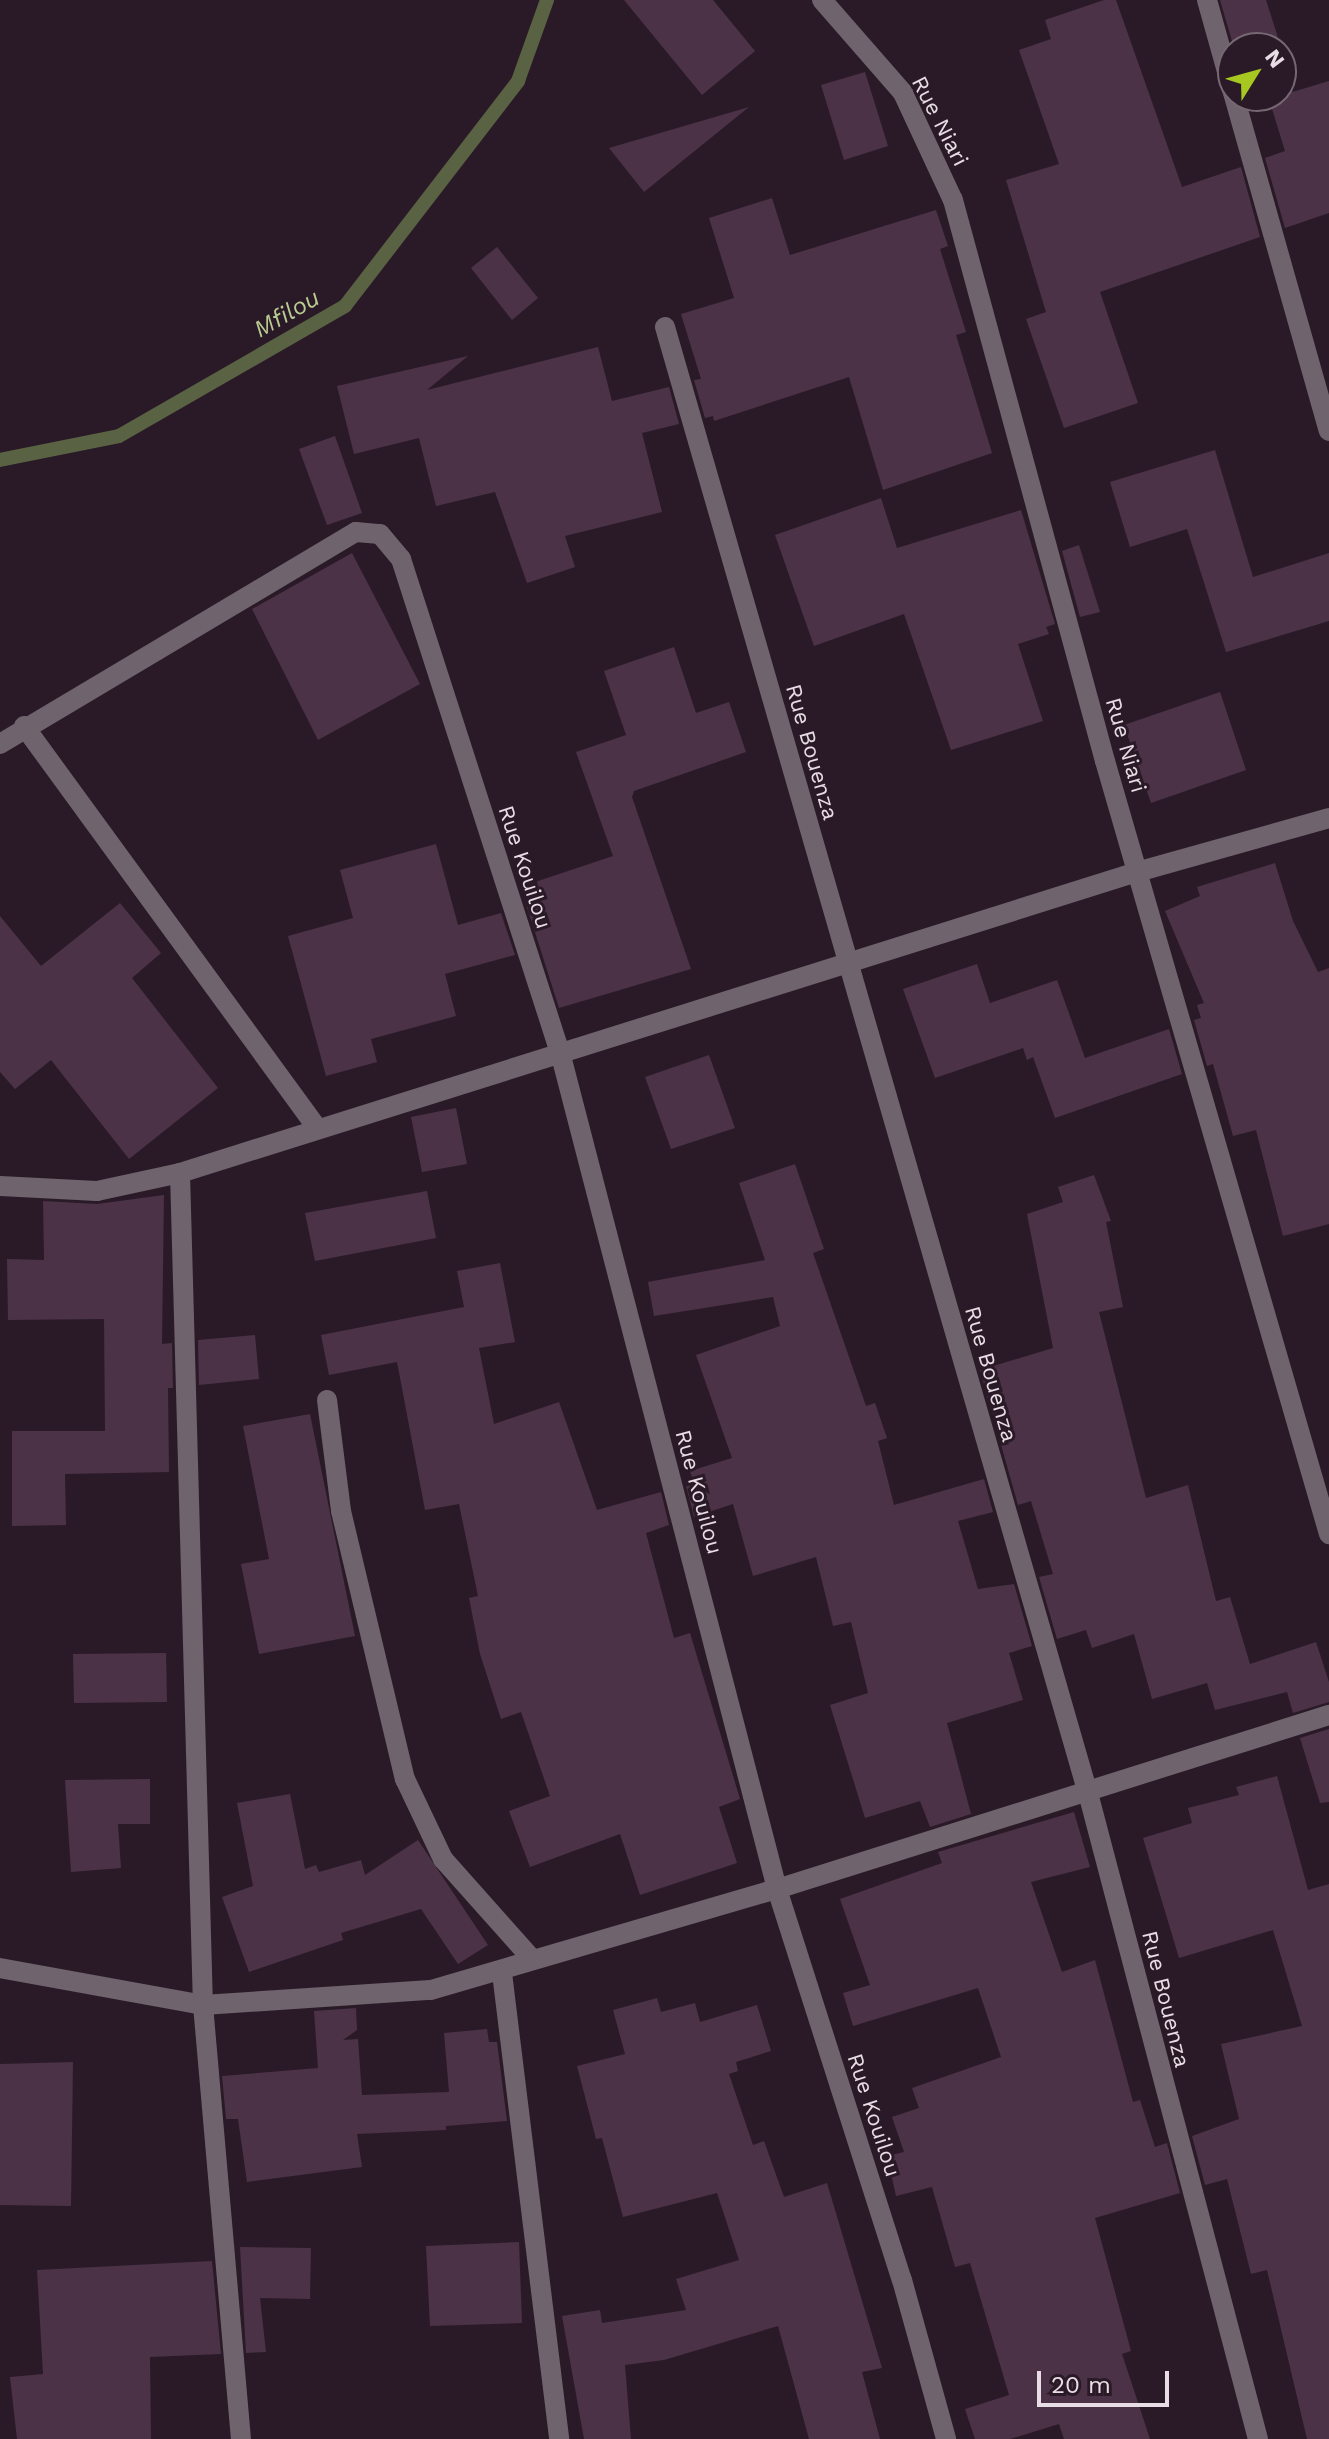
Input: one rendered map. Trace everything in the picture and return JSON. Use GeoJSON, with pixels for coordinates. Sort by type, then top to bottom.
{"type":"FeatureCollection","features":[{"type":"Feature","properties":{"kind":"street","name":"Rue Niari"},"geometry":{"type":"LineString","coordinates":[[822,0],[903,93],[953,200],[1137,872],[1329,1534]]}},
{"type":"Feature","properties":{"kind":"street"},"geometry":{"type":"LineString","coordinates":[[1207,0],[1217,35]]}},
{"type":"Feature","properties":{"kind":"street"},"geometry":{"type":"LineString","coordinates":[[1239,112],[1329,431]]}},
{"type":"Feature","properties":{"kind":"street","name":"Rue Bouenza"},"geometry":{"type":"LineString","coordinates":[[665,327],[1088,1793],[1258,2439]]}},
{"type":"Feature","properties":{"kind":"street","name":"Rue Kouilou"},"geometry":{"type":"LineString","coordinates":[[24,726],[356,532],[380,534],[401,559],[561,1056],[777,1889],[902,2280],[946,2439]]}},
{"type":"Feature","properties":{"kind":"street"},"geometry":{"type":"LineString","coordinates":[[0,744],[24,726],[317,1128]]}},
{"type":"Feature","properties":{"kind":"street"},"geometry":{"type":"LineString","coordinates":[[0,1186],[97,1191],[180,1173],[317,1128],[848,966],[1137,872],[1329,818]]}},
{"type":"Feature","properties":{"kind":"street"},"geometry":{"type":"LineString","coordinates":[[180,1173],[203,2005],[241,2439]]}},
{"type":"Feature","properties":{"kind":"street"},"geometry":{"type":"LineString","coordinates":[[327,1400],[341,1511],[405,1779],[443,1859],[532,1959]]}},
{"type":"Feature","properties":{"kind":"street"},"geometry":{"type":"LineString","coordinates":[[0,1968],[203,2005],[309,1994],[431,1990],[502,1973],[532,1959],[777,1889],[1329,1715]]}},
{"type":"Feature","properties":{"kind":"street"},"geometry":{"type":"LineString","coordinates":[[502,1973],[559,2439]]}},
{"type":"Feature","properties":{"kind":"building"},"geometry":{"type":"Polygon","coordinates":[[[624,0],[713,0],[755,51],[702,95],[624,0]]]}},
{"type":"Feature","properties":{"kind":"building"},"geometry":{"type":"Polygon","coordinates":[[[1104,0],[1116,0],[1182,187],[1241,167],[1260,237],[1100,292],[1138,403],[1064,428],[1026,319],[1046,312],[1006,180],[1059,164],[1019,50],[1051,39],[1045,20],[1104,0]]]}},
{"type":"Feature","properties":{"kind":"building"},"geometry":{"type":"Polygon","coordinates":[[[1220,0],[1266,0],[1276,32],[1229,32],[1220,0]]]}},
{"type":"Feature","properties":{"kind":"building"},"geometry":{"type":"Polygon","coordinates":[[[865,72],[888,146],[844,160],[821,85],[865,72]]]}},
{"type":"Feature","properties":{"kind":"building"},"geometry":{"type":"Polygon","coordinates":[[[1329,81],[1329,213],[1285,228],[1265,158],[1285,151],[1273,112],[1297,112],[1297,91],[1329,81]]]}},
{"type":"Feature","properties":{"kind":"building"},"geometry":{"type":"Polygon","coordinates":[[[749,107],[644,192],[609,148],[749,107]]]}},
{"type":"Feature","properties":{"kind":"building"},"geometry":{"type":"Polygon","coordinates":[[[772,198],[790,255],[936,210],[948,246],[940,249],[966,332],[956,335],[992,453],[883,490],[849,377],[714,421],[713,416],[705,418],[694,380],[701,379],[681,314],[734,298],[709,218],[772,198]]]}},
{"type":"Feature","properties":{"kind":"building"},"geometry":{"type":"Polygon","coordinates":[[[497,247],[538,298],[512,320],[471,268],[497,247]]]}},
{"type":"Feature","properties":{"kind":"building"},"geometry":{"type":"Polygon","coordinates":[[[598,347],[612,401],[669,387],[679,424],[642,433],[662,512],[565,536],[575,567],[527,583],[495,492],[436,506],[419,438],[354,454],[337,386],[468,356],[427,390],[598,347]]]}},
{"type":"Feature","properties":{"kind":"building"},"geometry":{"type":"Polygon","coordinates":[[[335,436],[362,513],[327,525],[299,449],[335,436]]]}},
{"type":"Feature","properties":{"kind":"building"},"geometry":{"type":"Polygon","coordinates":[[[1215,450],[1253,577],[1329,553],[1329,621],[1226,652],[1187,529],[1130,547],[1110,482],[1215,450]]]}},
{"type":"Feature","properties":{"kind":"building"},"geometry":{"type":"Polygon","coordinates":[[[881,498],[897,548],[1021,510],[1055,624],[1046,627],[1049,634],[1018,644],[1043,721],[951,750],[904,614],[814,646],[775,535],[881,498]]]}},
{"type":"Feature","properties":{"kind":"building"},"geometry":{"type":"Polygon","coordinates":[[[1079,545],[1100,612],[1080,617],[1062,551],[1079,545]]]}},
{"type":"Feature","properties":{"kind":"building"},"geometry":{"type":"Polygon","coordinates":[[[352,553],[420,684],[318,740],[252,609],[352,553]]]}},
{"type":"Feature","properties":{"kind":"building"},"geometry":{"type":"Polygon","coordinates":[[[674,647],[696,713],[729,702],[746,752],[634,791],[632,797],[691,969],[559,1008],[527,907],[533,905],[526,885],[613,856],[576,752],[626,735],[604,671],[674,647]]]}},
{"type":"Feature","properties":{"kind":"building"},"geometry":{"type":"Polygon","coordinates":[[[1220,692],[1246,770],[1151,803],[1124,725],[1220,692]]]}},
{"type":"Feature","properties":{"kind":"building"},"geometry":{"type":"Polygon","coordinates":[[[436,844],[458,925],[501,913],[515,955],[445,974],[456,1016],[371,1039],[377,1062],[326,1076],[288,936],[353,918],[340,870],[436,844]]]}},
{"type":"Feature","properties":{"kind":"building"},"geometry":{"type":"Polygon","coordinates":[[[1275,863],[1293,921],[1318,972],[1329,968],[1329,1224],[1283,1236],[1256,1130],[1233,1136],[1213,1064],[1207,1066],[1194,1020],[1201,1018],[1197,1005],[1204,1003],[1165,911],[1200,896],[1197,887],[1275,863]]]}},
{"type":"Feature","properties":{"kind":"building"},"geometry":{"type":"Polygon","coordinates":[[[120,903],[161,953],[132,978],[218,1088],[129,1159],[51,1060],[15,1089],[0,1072],[0,916],[41,966],[120,903]]]}},
{"type":"Feature","properties":{"kind":"building"},"geometry":{"type":"Polygon","coordinates":[[[977,964],[990,1003],[1057,980],[1085,1058],[1169,1029],[1182,1074],[1055,1118],[1033,1057],[1027,1060],[1023,1048],[935,1078],[903,989],[977,964]]]}},
{"type":"Feature","properties":{"kind":"building"},"geometry":{"type":"Polygon","coordinates":[[[709,1055],[735,1128],[671,1149],[645,1077],[709,1055]]]}},
{"type":"Feature","properties":{"kind":"building"},"geometry":{"type":"Polygon","coordinates":[[[456,1108],[467,1164],[422,1172],[411,1117],[456,1108]]]}},
{"type":"Feature","properties":{"kind":"building"},"geometry":{"type":"Polygon","coordinates":[[[795,1164],[824,1249],[813,1253],[866,1406],[875,1403],[887,1438],[878,1441],[894,1505],[984,1479],[993,1512],[958,1521],[978,1589],[1014,1584],[1032,1646],[1009,1653],[1023,1700],[947,1723],[971,1814],[930,1827],[920,1801],[865,1818],[830,1705],[868,1693],[851,1622],[833,1626],[816,1557],[753,1576],[733,1504],[694,1517],[686,1486],[694,1483],[690,1471],[732,1458],[696,1355],[780,1326],[773,1297],[654,1316],[648,1282],[765,1260],[739,1183],[795,1164]]]}},
{"type":"Feature","properties":{"kind":"building"},"geometry":{"type":"Polygon","coordinates":[[[1094,1175],[1111,1221],[1106,1222],[1123,1307],[1099,1312],[1146,1498],[1188,1485],[1216,1601],[1230,1597],[1250,1664],[1316,1642],[1329,1682],[1329,1702],[1293,1713],[1287,1692],[1215,1710],[1207,1683],[1152,1699],[1134,1634],[1092,1648],[1086,1630],[1057,1639],[1039,1577],[1053,1574],[1031,1501],[1018,1505],[980,1370],[1053,1348],[1027,1214],[1063,1202],[1058,1187],[1094,1175]]]}},
{"type":"Feature","properties":{"kind":"building"},"geometry":{"type":"Polygon","coordinates":[[[427,1191],[436,1238],[315,1261],[305,1213],[427,1191]]]}},
{"type":"Feature","properties":{"kind":"building"},"geometry":{"type":"Polygon","coordinates":[[[164,1195],[162,1344],[172,1343],[173,1388],[168,1388],[169,1472],[65,1474],[66,1525],[12,1526],[12,1431],[105,1431],[104,1319],[8,1320],[7,1259],[44,1260],[43,1201],[97,1204],[164,1195]]]}},
{"type":"Feature","properties":{"kind":"building"},"geometry":{"type":"Polygon","coordinates":[[[500,1263],[515,1342],[479,1348],[494,1424],[559,1402],[597,1510],[661,1492],[669,1525],[646,1533],[674,1638],[690,1633],[740,1799],[719,1807],[737,1863],[640,1895],[620,1834],[530,1867],[509,1811],[550,1796],[521,1712],[501,1719],[480,1654],[469,1598],[478,1596],[459,1504],[425,1510],[397,1362],[329,1375],[321,1335],[464,1307],[457,1271],[500,1263]]]}},
{"type":"Feature","properties":{"kind":"building"},"geometry":{"type":"Polygon","coordinates":[[[255,1335],[259,1379],[199,1385],[198,1340],[255,1335]]]}},
{"type":"Feature","properties":{"kind":"building"},"geometry":{"type":"Polygon","coordinates":[[[310,1414],[355,1636],[259,1654],[241,1564],[269,1559],[243,1426],[310,1414]]]}},
{"type":"Feature","properties":{"kind":"building"},"geometry":{"type":"Polygon","coordinates":[[[166,1653],[167,1702],[74,1703],[73,1654],[166,1653]]]}},
{"type":"Feature","properties":{"kind":"building"},"geometry":{"type":"Polygon","coordinates":[[[1329,1729],[1329,1802],[1320,1803],[1300,1738],[1329,1729]]]}},
{"type":"Feature","properties":{"kind":"building"},"geometry":{"type":"Polygon","coordinates":[[[1277,1776],[1308,1890],[1329,1884],[1329,2439],[1307,2439],[1267,2270],[1251,2274],[1227,2179],[1205,2185],[1192,2136],[1239,2119],[1221,2044],[1302,2026],[1273,1930],[1179,1958],[1143,1838],[1192,1823],[1188,1808],[1239,1795],[1236,1787],[1277,1776]]]}},
{"type":"Feature","properties":{"kind":"building"},"geometry":{"type":"Polygon","coordinates":[[[150,1779],[150,1824],[118,1824],[121,1868],[71,1872],[65,1780],[150,1779]]]}},
{"type":"Feature","properties":{"kind":"building"},"geometry":{"type":"Polygon","coordinates":[[[290,1794],[305,1869],[316,1865],[319,1872],[361,1860],[365,1875],[418,1840],[488,1945],[458,1964],[421,1909],[341,1933],[343,1940],[249,1972],[222,1897],[253,1886],[237,1803],[290,1794]]]}},
{"type":"Feature","properties":{"kind":"building"},"geometry":{"type":"Polygon","coordinates":[[[1074,1812],[1090,1867],[1031,1882],[1062,1972],[1095,1960],[1133,2102],[1140,2100],[1155,2147],[1167,2143],[1180,2193],[1095,2218],[1131,2351],[1122,2354],[1150,2439],[1064,2439],[1059,2424],[1010,2439],[975,2439],[965,2409],[1009,2395],[970,2263],[955,2267],[932,2187],[896,2196],[887,2156],[904,2152],[892,2117],[919,2108],[912,2088],[1001,2057],[978,1988],[853,2026],[843,1993],[870,1985],[840,1899],[942,1863],[938,1852],[1074,1812]]]}},
{"type":"Feature","properties":{"kind":"building"},"geometry":{"type":"Polygon","coordinates":[[[657,1998],[661,2012],[695,2003],[700,2022],[757,2005],[771,2051],[736,2062],[738,2071],[729,2074],[753,2145],[764,2141],[784,2197],[827,2183],[882,2368],[862,2372],[880,2439],[809,2439],[778,2326],[664,2360],[625,2365],[631,2439],[584,2439],[562,2316],[600,2310],[602,2323],[686,2310],[676,2279],[739,2260],[717,2193],[623,2217],[602,2138],[596,2139],[577,2066],[625,2054],[613,2010],[657,1998]]]}},
{"type":"Feature","properties":{"kind":"building"},"geometry":{"type":"Polygon","coordinates":[[[356,2008],[357,2030],[343,2040],[358,2039],[362,2095],[449,2092],[444,2033],[487,2029],[489,2042],[497,2042],[507,2121],[446,2126],[446,2130],[357,2134],[362,2167],[247,2182],[238,2119],[226,2119],[222,2076],[318,2068],[314,2011],[356,2008]]]}},
{"type":"Feature","properties":{"kind":"building"},"geometry":{"type":"Polygon","coordinates":[[[73,2062],[71,2206],[0,2205],[0,2064],[73,2062]]]}},
{"type":"Feature","properties":{"kind":"building"},"geometry":{"type":"Polygon","coordinates":[[[519,2242],[522,2323],[430,2326],[426,2246],[519,2242]]]}},
{"type":"Feature","properties":{"kind":"building"},"geometry":{"type":"Polygon","coordinates":[[[240,2247],[311,2248],[310,2299],[260,2298],[266,2352],[246,2353],[240,2247]]]}},
{"type":"Feature","properties":{"kind":"building"},"geometry":{"type":"Polygon","coordinates":[[[212,2261],[221,2354],[150,2357],[151,2439],[17,2439],[10,2377],[43,2374],[37,2270],[212,2261]]]}},
{"type":"Feature","properties":{"kind":"waterway","name":"Mfilou"},"geometry":{"type":"LineString","coordinates":[[0,460],[119,436],[345,306],[518,81],[547,0]]}}]}
